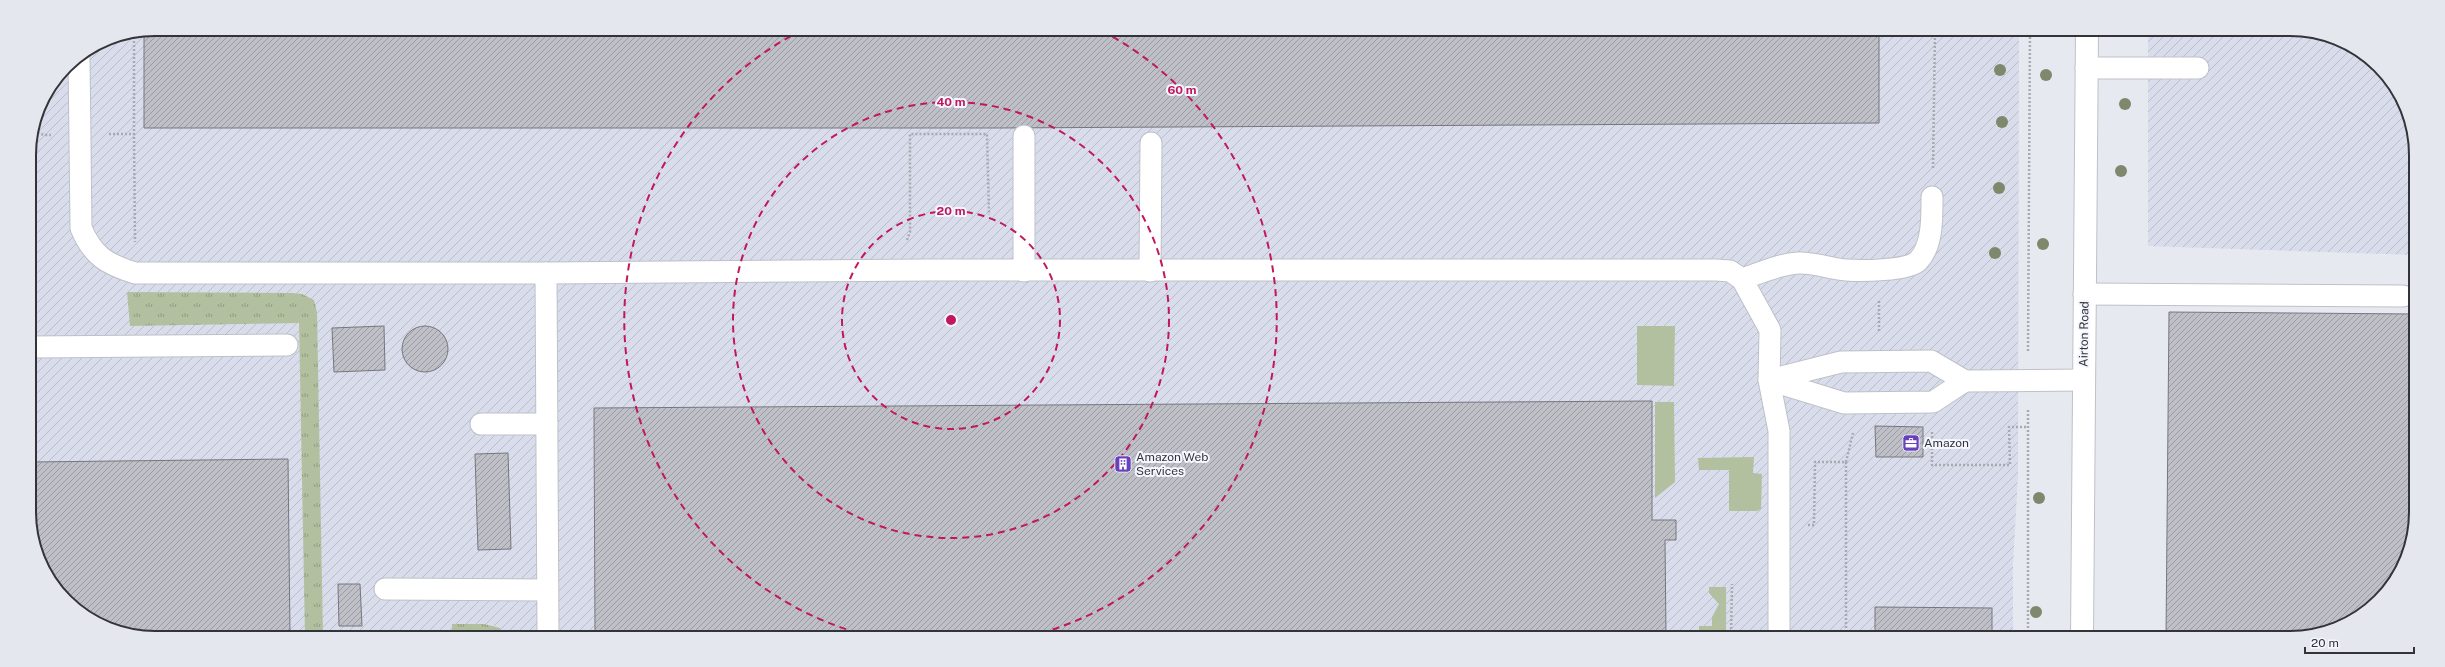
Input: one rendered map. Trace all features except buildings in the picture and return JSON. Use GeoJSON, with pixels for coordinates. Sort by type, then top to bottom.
{"type":"FeatureCollection","features":[{"type":"Feature","properties":{"kind":"street","name":"Airton Road"},"geometry":{"type":"LineString","coordinates":[[2082,631],[2087,36]]}},
{"type":"Feature","properties":{"kind":"lane"},"geometry":{"type":"LineString","coordinates":[[79,64],[81,228],[89,246],[102,259],[114,267],[135,273],[1730,271],[1742,279],[1770,330],[1769,380],[1779,431],[1779,631]]}},
{"type":"Feature","properties":{"kind":"lane"},"geometry":{"type":"LineString","coordinates":[[2086,68],[2198,68]]}},
{"type":"Feature","properties":{"kind":"lane"},"geometry":{"type":"LineString","coordinates":[[1024,136],[1024,271]]}},
{"type":"Feature","properties":{"kind":"lane"},"geometry":{"type":"LineString","coordinates":[[1150,271],[1151,143]]}},
{"type":"Feature","properties":{"kind":"lane"},"geometry":{"type":"LineString","coordinates":[[1742,279],[1798,263],[1846,270],[1879,270],[1911,265],[1922,256],[1928,240],[1932,219],[1932,197]]}},
{"type":"Feature","properties":{"kind":"lane"},"geometry":{"type":"LineString","coordinates":[[546,273],[548,631]]}},
{"type":"Feature","properties":{"kind":"lane"},"geometry":{"type":"LineString","coordinates":[[2084,294],[2403,296]]}},
{"type":"Feature","properties":{"kind":"lane"},"geometry":{"type":"LineString","coordinates":[[36,347],[287,345]]}},
{"type":"Feature","properties":{"kind":"lane"},"geometry":{"type":"LineString","coordinates":[[1769,380],[1841,362],[1931,361],[1965,380],[2084,380]]}},
{"type":"Feature","properties":{"kind":"lane"},"geometry":{"type":"LineString","coordinates":[[1769,380],[1844,403],[1933,402],[1965,380]]}},
{"type":"Feature","properties":{"kind":"lane"},"geometry":{"type":"LineString","coordinates":[[481,424],[547,424]]}},
{"type":"Feature","properties":{"kind":"lane"},"geometry":{"type":"LineString","coordinates":[[385,589],[548,590]]}},
{"type":"Feature","properties":{"kind":"path"},"geometry":{"type":"LineString","coordinates":[[1932,197],[1935,36]]}},
{"type":"Feature","properties":{"kind":"path"},"geometry":{"type":"LineString","coordinates":[[2028,631],[2030,36]]}},
{"type":"Feature","properties":{"kind":"path"},"geometry":{"type":"LineString","coordinates":[[134,38],[135,249]]}},
{"type":"Feature","properties":{"kind":"path"},"geometry":{"type":"LineString","coordinates":[[38,133],[44,135],[134,134]]}},
{"type":"Feature","properties":{"kind":"path"},"geometry":{"type":"LineString","coordinates":[[902,245],[910,232],[910,134],[988,134],[989,215]]}},
{"type":"Feature","properties":{"kind":"path"},"geometry":{"type":"LineString","coordinates":[[1930,426],[1932,465],[2010,465],[2009,427],[2028,427]]}},
{"type":"Feature","properties":{"kind":"path"},"geometry":{"type":"LineString","coordinates":[[1846,631],[1846,462],[1854,429]]}},
{"type":"Feature","properties":{"kind":"path"},"geometry":{"type":"LineString","coordinates":[[1779,525],[1814,525],[1815,462],[1846,462]]}},
{"type":"Feature","properties":{"kind":"path"},"geometry":{"type":"LineString","coordinates":[[1731,631],[1732,584]]}},
{"type":"Feature","properties":{"kind":"shaded area","name":"Amazon Web Services"},"geometry":{"type":"Polygon","coordinates":[[[147,36],[2019,36],[2018,476],[2013,566],[2013,631],[147,631],[132,629],[109,622],[95,615],[71,596],[52,572],[45,558],[38,535],[36,520],[36,147],[40,124],[48,102],[56,89],[71,71],[89,56],[109,45],[132,38],[147,36]]]}},
{"type":"Feature","properties":{"kind":"shaded area"},"geometry":{"type":"Polygon","coordinates":[[[2148,36],[2290,36],[2313,38],[2343,48],[2362,61],[2374,71],[2397,102],[2403,117],[2408,139],[2409,255],[2148,246],[2148,36]]]}},
{"type":"Feature","properties":{"kind":"green space"},"geometry":{"type":"Polygon","coordinates":[[[127,292],[292,293],[302,294],[314,300],[317,312],[323,631],[305,631],[299,323],[130,326],[127,292]]]}},
{"type":"Feature","properties":{"kind":"green space"},"geometry":{"type":"Polygon","coordinates":[[[1637,326],[1675,326],[1674,386],[1637,385],[1637,326]]]}},
{"type":"Feature","properties":{"kind":"green space"},"geometry":{"type":"Polygon","coordinates":[[[1655,402],[1674,402],[1675,482],[1655,498],[1655,402]]]}},
{"type":"Feature","properties":{"kind":"green space"},"geometry":{"type":"Polygon","coordinates":[[[1754,457],[1753,473],[1762,474],[1761,509],[1757,511],[1729,511],[1729,470],[1699,470],[1698,458],[1754,457]]]}},
{"type":"Feature","properties":{"kind":"green space"},"geometry":{"type":"Polygon","coordinates":[[[1709,587],[1726,587],[1726,631],[1699,631],[1699,626],[1712,626],[1712,617],[1719,604],[1709,593],[1709,587]]]}},
{"type":"Feature","properties":{"kind":"green space"},"geometry":{"type":"Polygon","coordinates":[[[452,624],[484,624],[500,628],[501,631],[452,631],[452,624]]]}},
{"type":"Feature","properties":{"kind":"place","name":"Amazon"},"geometry":{"type":"Point","coordinates":[1911,443]}},
{"type":"Feature","properties":{"kind":"place","name":"Amazon Web Services"},"geometry":{"type":"Point","coordinates":[1123,464]}}]}
